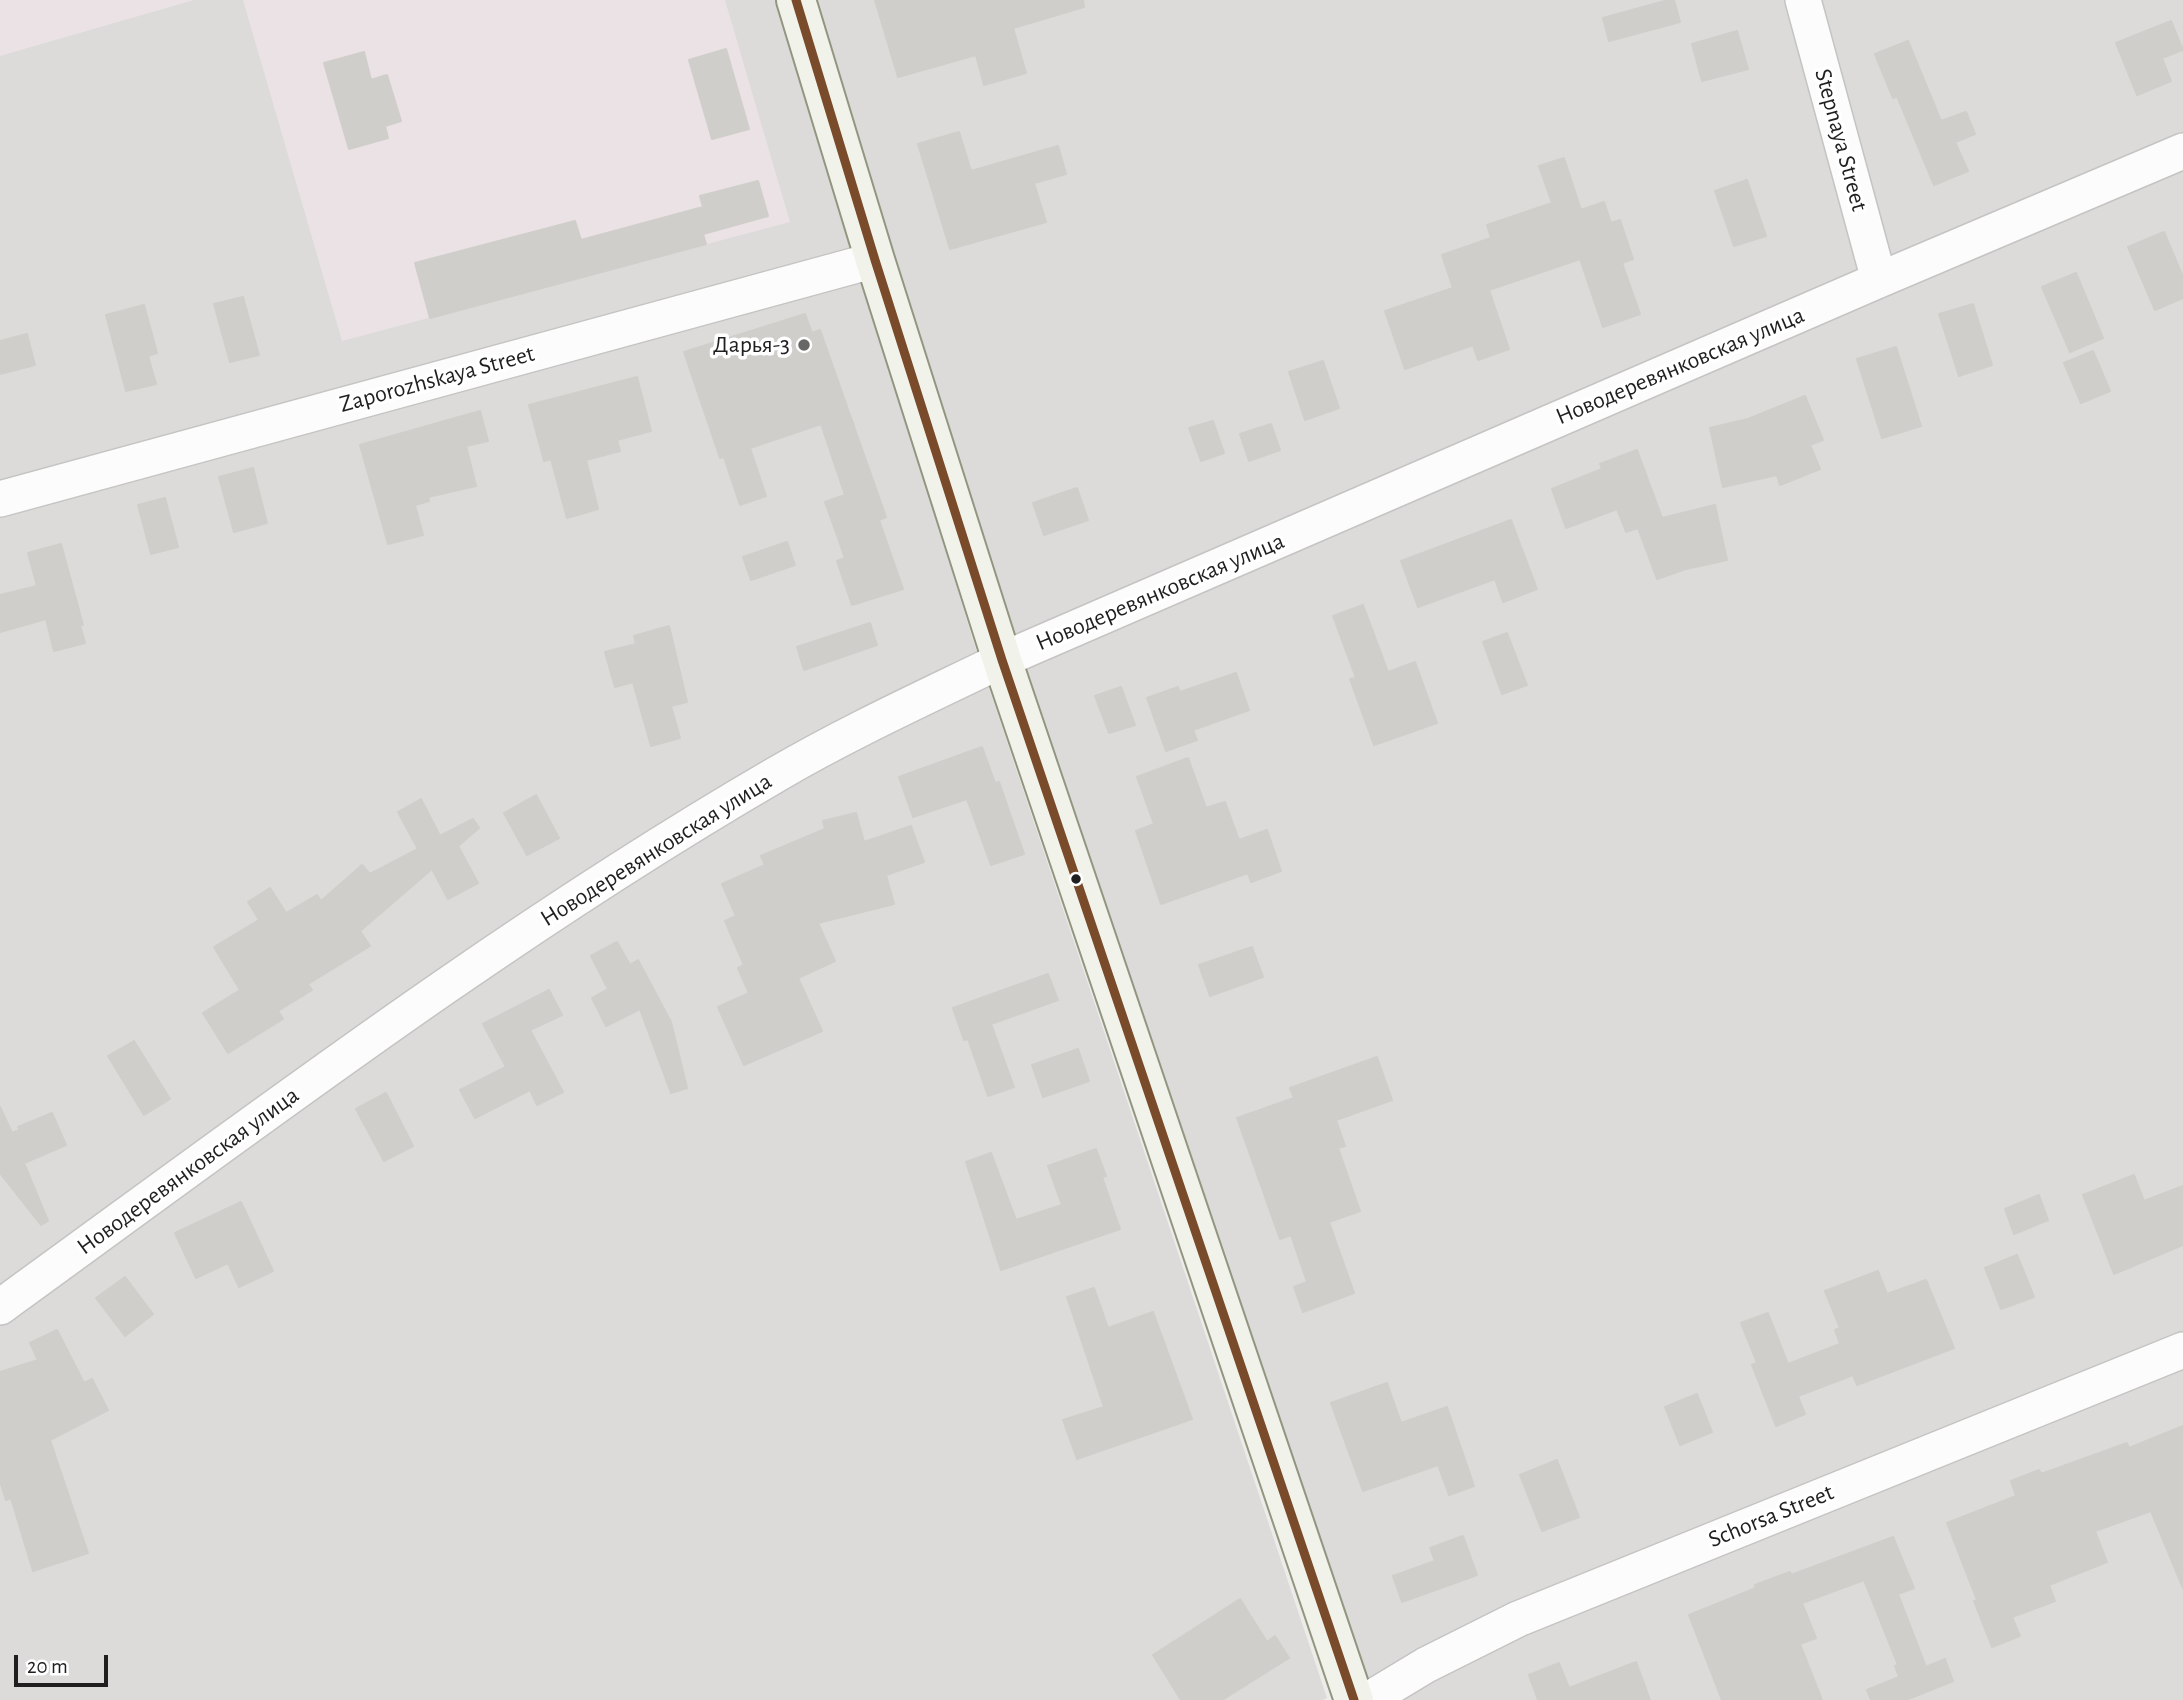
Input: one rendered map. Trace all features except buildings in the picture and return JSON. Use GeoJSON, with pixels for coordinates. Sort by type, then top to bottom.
{"type":"FeatureCollection","features":[{"type":"Feature","properties":{"kind":"main road"},"geometry":{"type":"LineString","coordinates":[[796,0],[1002,660],[1354,1700]]}},
{"type":"Feature","properties":{"kind":"street","name":"Stepnaya Street"},"geometry":{"type":"LineString","coordinates":[[1803,0],[1879,280]]}},
{"type":"Feature","properties":{"kind":"street","name":"Новодеревянковская улица"},"geometry":{"type":"LineString","coordinates":[[0,1307],[447,984],[657,846],[779,773],[1002,660],[2183,151]]}},
{"type":"Feature","properties":{"kind":"street","name":"Zaporozhskaya Street"},"geometry":{"type":"LineString","coordinates":[[0,499],[875,260]]}},
{"type":"Feature","properties":{"kind":"street","name":"Schorsa Street"},"geometry":{"type":"LineString","coordinates":[[1368,1700],[1426,1665],[1518,1619],[2183,1350]]}},
{"type":"Feature","properties":{"kind":"shaded area"},"geometry":{"type":"Polygon","coordinates":[[[0,0],[777,0],[973,640],[1327,1698],[0,1700],[0,0]]]}},
{"type":"Feature","properties":{"kind":"shaded area"},"geometry":{"type":"Polygon","coordinates":[[[0,0],[194,0],[0,56],[0,0]]]}},
{"type":"Feature","properties":{"kind":"shaded area"},"geometry":{"type":"Polygon","coordinates":[[[243,0],[725,0],[790,222],[342,341],[243,0]]]}},
{"type":"Feature","properties":{"kind":"shaded area"},"geometry":{"type":"Polygon","coordinates":[[[810,0],[2183,0],[2183,1700],[1365,1700],[1022,680],[810,0]]]}},
{"type":"Feature","properties":{"kind":"transit line"},"geometry":{"type":"LineString","coordinates":[[796,0],[1002,660],[1354,1700]]}},
{"type":"Feature","properties":{"kind":"place","name":"Дарья-3"},"geometry":{"type":"Point","coordinates":[804,345]}}]}
